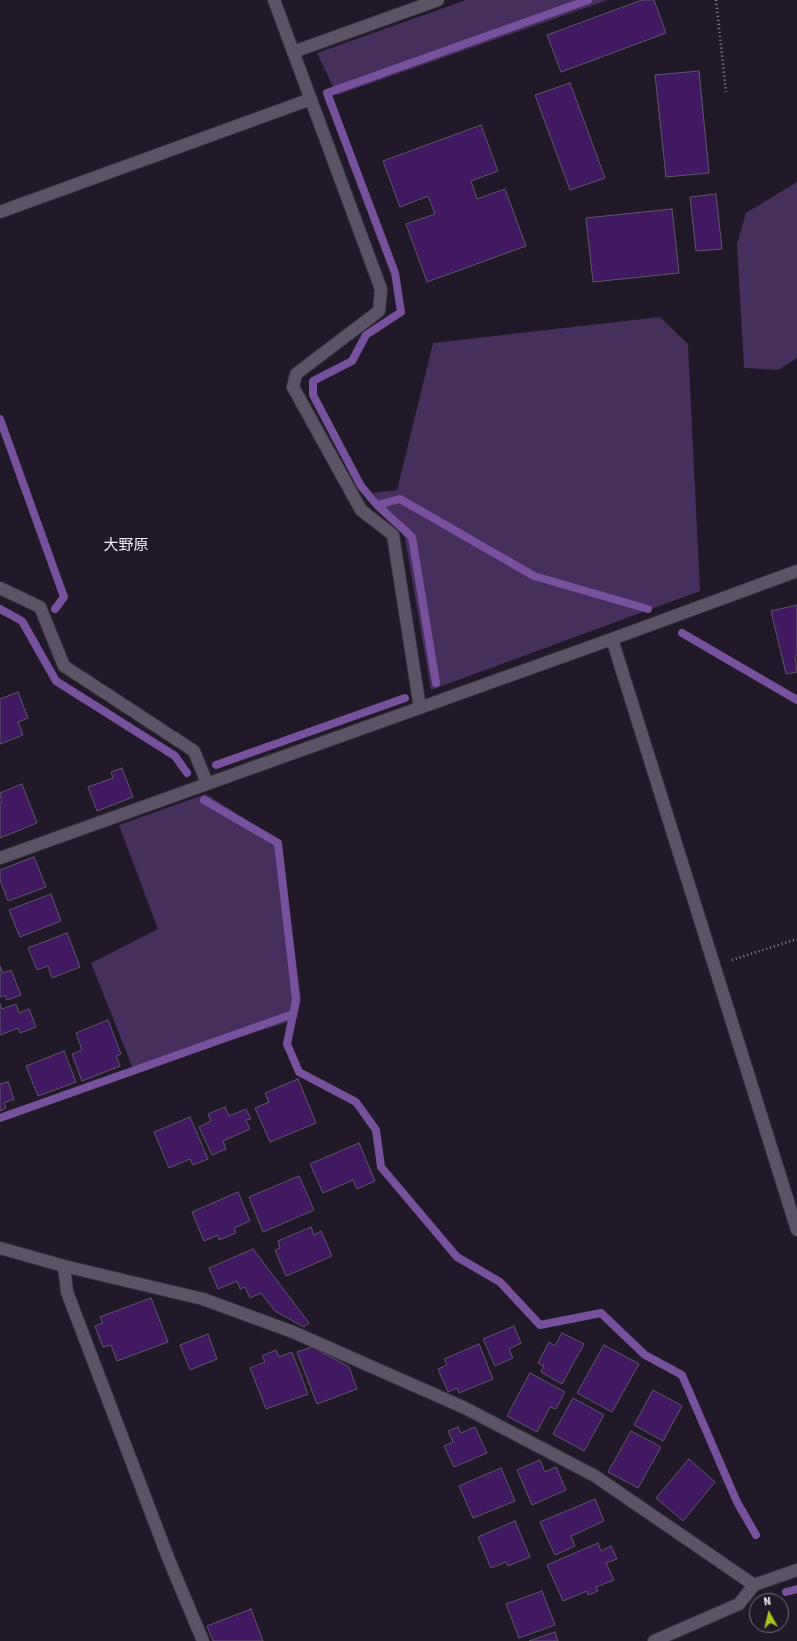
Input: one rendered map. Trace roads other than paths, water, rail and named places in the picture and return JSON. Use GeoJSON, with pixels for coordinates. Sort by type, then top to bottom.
{"type":"FeatureCollection","features":[{"type":"Feature","properties":{"kind":"street"},"geometry":{"type":"LineString","coordinates":[[274,0],[381,289],[379,311],[296,374],[293,387],[361,510],[393,535],[420,708]]}},
{"type":"Feature","properties":{"kind":"street"},"geometry":{"type":"LineString","coordinates":[[293,52],[438,0]]}},
{"type":"Feature","properties":{"kind":"street"},"geometry":{"type":"LineString","coordinates":[[0,212],[311,99]]}},
{"type":"Feature","properties":{"kind":"street"},"geometry":{"type":"LineString","coordinates":[[0,858],[612,639],[797,571]]}},
{"type":"Feature","properties":{"kind":"street"},"geometry":{"type":"LineString","coordinates":[[0,588],[40,607],[64,666],[194,751],[207,783]]}},
{"type":"Feature","properties":{"kind":"street"},"geometry":{"type":"LineString","coordinates":[[612,639],[797,1230]]}},
{"type":"Feature","properties":{"kind":"street"},"geometry":{"type":"LineString","coordinates":[[0,1248],[64,1266],[203,1299],[293,1332],[465,1408],[595,1476],[754,1585]]}},
{"type":"Feature","properties":{"kind":"street"},"geometry":{"type":"LineString","coordinates":[[64,1266],[67,1292],[169,1560],[203,1641]]}},
{"type":"Feature","properties":{"kind":"street"},"geometry":{"type":"LineString","coordinates":[[654,1641],[739,1604],[754,1585],[797,1570]]}},
{"type":"Feature","properties":{"kind":"waterway"},"geometry":{"type":"LineString","coordinates":[[588,0],[327,93],[395,273],[401,312],[366,335],[352,361],[313,381],[313,395],[361,486],[377,505],[400,499],[534,576],[648,609]]}},
{"type":"Feature","properties":{"kind":"waterway"},"geometry":{"type":"LineString","coordinates":[[0,419],[64,597],[55,609]]}},
{"type":"Feature","properties":{"kind":"waterway"},"geometry":{"type":"LineString","coordinates":[[377,505],[412,537],[436,683]]}},
{"type":"Feature","properties":{"kind":"waterway"},"geometry":{"type":"LineString","coordinates":[[0,609],[22,621],[56,681],[175,756],[187,773]]}},
{"type":"Feature","properties":{"kind":"waterway"},"geometry":{"type":"LineString","coordinates":[[682,633],[797,700]]}},
{"type":"Feature","properties":{"kind":"waterway"},"geometry":{"type":"LineString","coordinates":[[216,765],[405,698]]}},
{"type":"Feature","properties":{"kind":"waterway"},"geometry":{"type":"LineString","coordinates":[[204,800],[278,843],[296,1000],[287,1044],[299,1072],[356,1102],[376,1130],[381,1167],[457,1257],[500,1282],[540,1325],[601,1313],[645,1355],[682,1375],[737,1502],[756,1535]]}},
{"type":"Feature","properties":{"kind":"waterway"},"geometry":{"type":"LineString","coordinates":[[0,1118],[293,1014]]}},
{"type":"Feature","properties":{"kind":"waterway"},"geometry":{"type":"LineString","coordinates":[[786,1592],[797,1589]]}},
{"type":"Feature","properties":{"kind":"district","name":"大野原"},"geometry":{"type":"Point","coordinates":[126,547]}}]}
